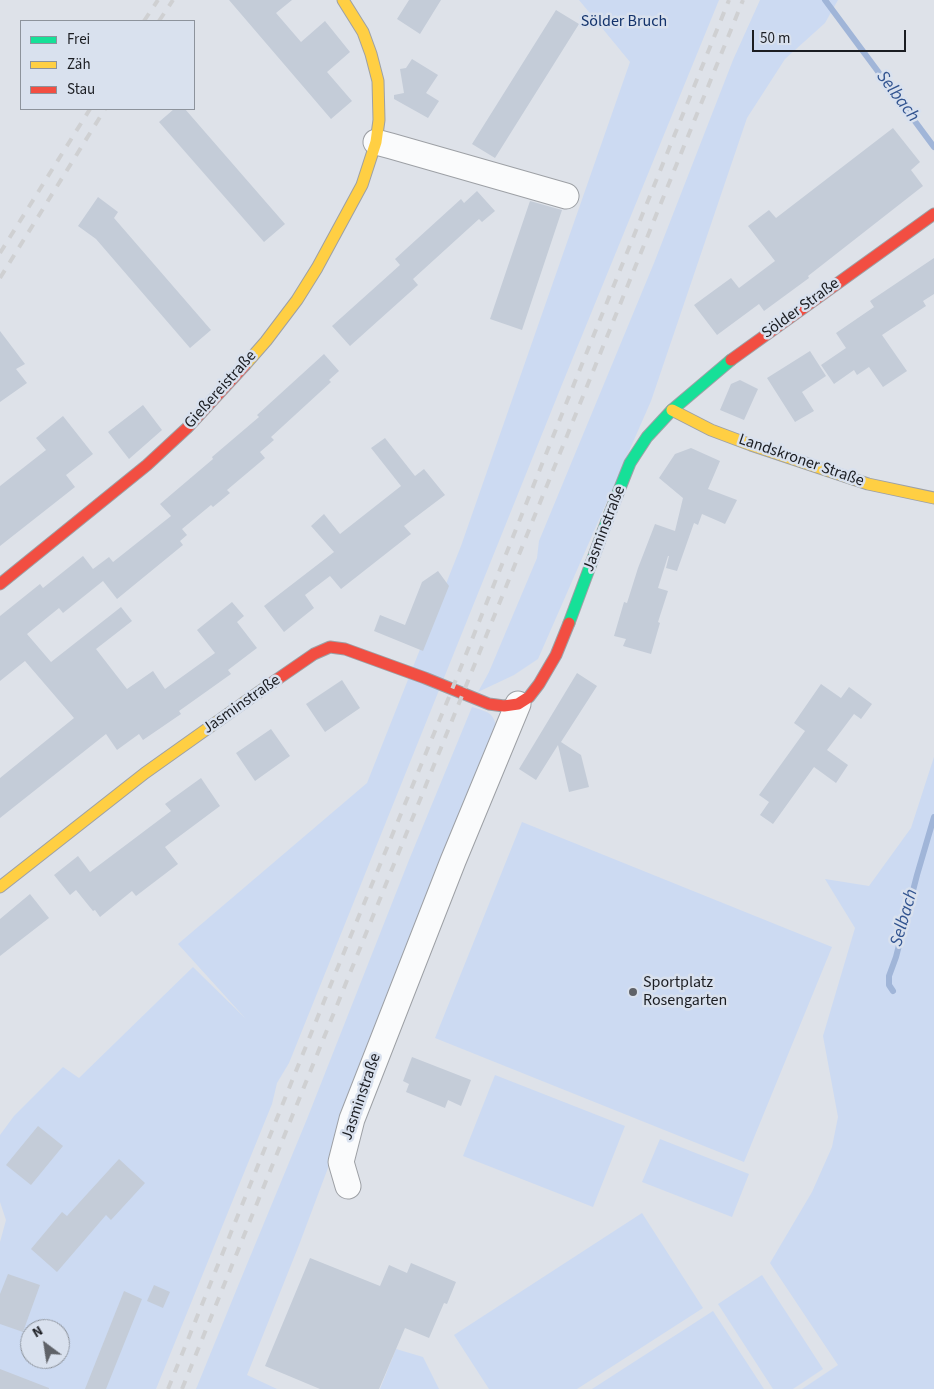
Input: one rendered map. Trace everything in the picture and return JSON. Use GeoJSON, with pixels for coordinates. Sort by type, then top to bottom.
{"type":"FeatureCollection","features":[{"type":"Feature","properties":{"kind":"street","name":"Gießereistraße"},"geometry":{"type":"LineString","coordinates":[[0,584],[147,465],[188,428],[266,341],[297,300],[317,268],[362,185],[376,142],[379,120],[378,81],[371,54],[363,32],[343,0]]}},
{"type":"Feature","properties":{"kind":"street"},"geometry":{"type":"LineString","coordinates":[[376,142],[566,196]]}},
{"type":"Feature","properties":{"kind":"street","name":"Sölder Straße"},"geometry":{"type":"LineString","coordinates":[[672,410],[733,358],[934,214]]}},
{"type":"Feature","properties":{"kind":"street","name":"Landskroner Straße"},"geometry":{"type":"LineString","coordinates":[[672,410],[711,430],[751,445],[868,484],[934,498]]}},
{"type":"Feature","properties":{"kind":"street","name":"Jasminstraße"},"geometry":{"type":"LineString","coordinates":[[0,887],[145,773],[314,654],[330,647],[345,649],[489,704],[504,706],[518,704],[529,696],[539,684],[556,655],[630,463],[647,436],[672,410]]}},
{"type":"Feature","properties":{"kind":"street","name":"Jasminstraße"},"geometry":{"type":"LineString","coordinates":[[348,1186],[341,1162],[352,1119],[453,861],[518,704]]}},
{"type":"Feature","properties":{"kind":"green space","name":"Sölder Bruch"},"geometry":{"type":"Polygon","coordinates":[[[579,0],[719,0],[289,1063],[277,1083],[272,1104],[156,1389],[0,1389],[0,1242],[6,1220],[0,1202],[0,1135],[14,1116],[63,1067],[79,1078],[193,967],[246,1019],[178,944],[367,783],[461,546],[630,62],[579,0]]]}},
{"type":"Feature","properties":{"kind":"green space"},"geometry":{"type":"Polygon","coordinates":[[[760,0],[838,0],[825,23],[785,59],[747,118],[651,401],[538,659],[514,675],[478,692],[489,672],[537,558],[539,541],[654,263],[733,60],[760,0]]]}},
{"type":"Feature","properties":{"kind":"green space"},"geometry":{"type":"Polygon","coordinates":[[[472,707],[490,714],[493,717],[498,732],[247,1375],[277,1389],[196,1389],[307,1119],[409,860],[472,707]]]}},
{"type":"Feature","properties":{"kind":"green space"},"geometry":{"type":"Polygon","coordinates":[[[934,757],[934,1389],[802,1389],[838,1365],[770,1263],[812,1192],[832,1147],[838,1117],[823,1036],[855,928],[825,879],[869,886],[911,828],[934,757]]]}},
{"type":"Feature","properties":{"kind":"green space","name":"Sportplatz Rosengarten"},"geometry":{"type":"Polygon","coordinates":[[[522,822],[832,947],[744,1162],[435,1038],[522,822]]]}},
{"type":"Feature","properties":{"kind":"green space"},"geometry":{"type":"Polygon","coordinates":[[[495,1075],[625,1126],[593,1207],[463,1156],[495,1075]]]}},
{"type":"Feature","properties":{"kind":"green space"},"geometry":{"type":"Polygon","coordinates":[[[660,1139],[749,1174],[732,1217],[642,1182],[660,1139]]]}},
{"type":"Feature","properties":{"kind":"green space"},"geometry":{"type":"Polygon","coordinates":[[[642,1213],[703,1308],[577,1389],[489,1389],[454,1335],[642,1213]]]}},
{"type":"Feature","properties":{"kind":"green space"},"geometry":{"type":"Polygon","coordinates":[[[762,1275],[823,1369],[793,1389],[773,1389],[718,1304],[762,1275]]]}},
{"type":"Feature","properties":{"kind":"green space"},"geometry":{"type":"Polygon","coordinates":[[[713,1311],[764,1389],[592,1389],[713,1311]]]}},
{"type":"Feature","properties":{"kind":"green space"},"geometry":{"type":"Polygon","coordinates":[[[396,1349],[423,1357],[439,1389],[380,1389],[396,1349]]]}},
{"type":"Feature","properties":{"kind":"building"},"geometry":{"type":"Polygon","coordinates":[[[229,0],[292,0],[276,13],[301,42],[325,21],[350,52],[327,72],[352,101],[331,119],[229,0]]]}},
{"type":"Feature","properties":{"kind":"building"},"geometry":{"type":"Polygon","coordinates":[[[409,0],[441,0],[420,34],[397,19],[409,0]]]}},
{"type":"Feature","properties":{"kind":"building"},"geometry":{"type":"Polygon","coordinates":[[[556,10],[579,24],[495,158],[472,144],[556,10]]]}},
{"type":"Feature","properties":{"kind":"building"},"geometry":{"type":"Polygon","coordinates":[[[412,59],[438,75],[426,93],[439,101],[428,118],[394,99],[394,95],[404,93],[400,69],[406,68],[412,59]]]}},
{"type":"Feature","properties":{"kind":"building"},"geometry":{"type":"Polygon","coordinates":[[[173,110],[186,110],[285,224],[264,242],[159,122],[173,110]]]}},
{"type":"Feature","properties":{"kind":"building"},"geometry":{"type":"Polygon","coordinates":[[[893,128],[920,162],[911,170],[923,186],[808,276],[809,278],[764,311],[759,304],[717,335],[694,305],[731,278],[739,288],[775,261],[748,226],[769,210],[776,218],[893,128]]]}},
{"type":"Feature","properties":{"kind":"building"},"geometry":{"type":"Polygon","coordinates":[[[477,191],[495,211],[482,222],[479,219],[413,279],[418,285],[350,346],[332,326],[400,265],[395,259],[461,199],[464,203],[477,191]]]}},
{"type":"Feature","properties":{"kind":"building"},"geometry":{"type":"Polygon","coordinates":[[[98,197],[118,212],[114,218],[211,330],[190,348],[96,239],[78,226],[98,197]]]}},
{"type":"Feature","properties":{"kind":"building"},"geometry":{"type":"Polygon","coordinates":[[[530,201],[562,210],[522,330],[490,319],[530,201]]]}},
{"type":"Feature","properties":{"kind":"building"},"geometry":{"type":"Polygon","coordinates":[[[934,258],[934,294],[923,301],[926,306],[882,335],[907,371],[883,387],[869,367],[857,375],[854,370],[834,384],[821,365],[846,348],[836,333],[874,307],[870,301],[934,258]]]}},
{"type":"Feature","properties":{"kind":"building"},"geometry":{"type":"Polygon","coordinates":[[[0,331],[25,364],[16,369],[27,383],[0,402],[0,331]]]}},
{"type":"Feature","properties":{"kind":"building"},"geometry":{"type":"Polygon","coordinates":[[[810,351],[826,376],[802,392],[814,411],[795,422],[767,378],[810,351]]]}},
{"type":"Feature","properties":{"kind":"building"},"geometry":{"type":"Polygon","coordinates":[[[324,354],[339,371],[329,380],[331,382],[271,437],[274,440],[260,452],[265,458],[227,490],[230,493],[213,507],[211,505],[182,529],[187,535],[180,541],[183,545],[117,599],[103,581],[63,613],[59,608],[27,634],[51,662],[121,607],[132,621],[96,649],[127,689],[153,671],[165,689],[215,653],[197,630],[232,602],[244,616],[237,622],[257,648],[228,670],[231,674],[179,711],[181,714],[143,740],[139,734],[117,750],[106,734],[0,818],[0,778],[74,718],[25,661],[0,681],[0,616],[40,584],[43,588],[83,556],[93,569],[109,557],[113,562],[171,516],[160,504],[259,417],[257,415],[324,354]]]}},
{"type":"Feature","properties":{"kind":"building"},"geometry":{"type":"Polygon","coordinates":[[[740,380],[758,389],[744,420],[720,410],[731,384],[740,380]]]}},
{"type":"Feature","properties":{"kind":"building"},"geometry":{"type":"Polygon","coordinates":[[[143,405],[162,430],[129,459],[108,432],[143,405]]]}},
{"type":"Feature","properties":{"kind":"building"},"geometry":{"type":"Polygon","coordinates":[[[63,416],[93,454],[66,475],[75,487],[0,546],[0,486],[46,450],[36,438],[63,416]]]}},
{"type":"Feature","properties":{"kind":"building"},"geometry":{"type":"Polygon","coordinates":[[[385,438],[415,476],[424,469],[445,495],[404,526],[411,534],[341,589],[330,576],[305,595],[314,608],[284,632],[264,606],[334,552],[311,526],[324,514],[340,534],[401,486],[371,448],[385,438]]]}},
{"type":"Feature","properties":{"kind":"building"},"geometry":{"type":"Polygon","coordinates":[[[691,448],[720,461],[708,489],[737,500],[725,524],[702,514],[698,525],[694,523],[677,571],[666,568],[668,556],[658,588],[668,591],[658,622],[660,623],[651,654],[623,646],[626,639],[614,636],[624,602],[627,603],[655,524],[675,531],[683,498],[659,478],[675,454],[691,448]]]}},
{"type":"Feature","properties":{"kind":"building"},"geometry":{"type":"Polygon","coordinates":[[[438,571],[449,586],[423,651],[374,631],[380,615],[405,625],[422,582],[438,571]]]}},
{"type":"Feature","properties":{"kind":"building"},"geometry":{"type":"Polygon","coordinates":[[[577,673],[597,686],[561,742],[581,755],[589,787],[569,792],[558,745],[536,780],[519,769],[577,673]]]}},
{"type":"Feature","properties":{"kind":"building"},"geometry":{"type":"Polygon","coordinates":[[[342,680],[360,708],[325,732],[306,704],[342,680]]]}},
{"type":"Feature","properties":{"kind":"building"},"geometry":{"type":"Polygon","coordinates":[[[821,684],[841,698],[849,687],[872,704],[861,719],[854,714],[827,750],[848,765],[836,783],[814,767],[773,824],[760,815],[769,802],[759,795],[805,731],[794,723],[821,684]]]}},
{"type":"Feature","properties":{"kind":"building"},"geometry":{"type":"Polygon","coordinates":[[[271,729],[290,756],[255,781],[236,753],[271,729]]]}},
{"type":"Feature","properties":{"kind":"building"},"geometry":{"type":"Polygon","coordinates":[[[201,778],[220,806],[165,847],[178,864],[136,896],[132,891],[100,917],[76,890],[70,895],[54,875],[78,856],[90,872],[171,811],[165,804],[201,778]]]}},
{"type":"Feature","properties":{"kind":"building"},"geometry":{"type":"Polygon","coordinates":[[[30,894],[49,918],[0,956],[0,919],[30,894]]]}},
{"type":"Feature","properties":{"kind":"building"},"geometry":{"type":"Polygon","coordinates":[[[412,1057],[471,1080],[461,1106],[448,1100],[445,1108],[406,1092],[409,1084],[403,1081],[412,1057]]]}},
{"type":"Feature","properties":{"kind":"building"},"geometry":{"type":"Polygon","coordinates":[[[38,1126],[63,1146],[31,1185],[6,1165],[38,1126]]]}},
{"type":"Feature","properties":{"kind":"building"},"geometry":{"type":"Polygon","coordinates":[[[119,1159],[145,1183],[111,1220],[106,1215],[57,1272],[31,1249],[62,1212],[67,1216],[119,1159]]]}},
{"type":"Feature","properties":{"kind":"building"},"geometry":{"type":"Polygon","coordinates":[[[310,1258],[380,1286],[389,1265],[407,1273],[411,1263],[456,1282],[447,1304],[444,1303],[429,1338],[405,1328],[379,1389],[320,1389],[265,1366],[310,1258]]]}},
{"type":"Feature","properties":{"kind":"building"},"geometry":{"type":"Polygon","coordinates":[[[8,1274],[40,1285],[28,1319],[20,1319],[20,1331],[0,1324],[0,1294],[8,1274]]]}},
{"type":"Feature","properties":{"kind":"building"},"geometry":{"type":"Polygon","coordinates":[[[154,1285],[170,1292],[163,1308],[147,1301],[154,1285]]]}},
{"type":"Feature","properties":{"kind":"building"},"geometry":{"type":"Polygon","coordinates":[[[124,1291],[142,1299],[106,1389],[85,1389],[124,1291]]]}},
{"type":"Feature","properties":{"kind":"building"},"geometry":{"type":"Polygon","coordinates":[[[0,1369],[49,1388],[49,1389],[0,1389],[0,1369]]]}},
{"type":"Feature","properties":{"kind":"waterway","name":"Selbach"},"geometry":{"type":"LineString","coordinates":[[825,0],[934,147]]}},
{"type":"Feature","properties":{"kind":"waterway","name":"Selbach"},"geometry":{"type":"LineString","coordinates":[[893,991],[889,985],[889,976],[896,957],[934,817]]}},
{"type":"Feature","properties":{"kind":"railway"},"geometry":{"type":"LineString","coordinates":[[145,20],[158,0]]}},
{"type":"Feature","properties":{"kind":"railway"},"geometry":{"type":"LineString","coordinates":[[160,20],[173,0]]}},
{"type":"Feature","properties":{"kind":"railway"},"geometry":{"type":"LineString","coordinates":[[168,1389],[729,0]]}},
{"type":"Feature","properties":{"kind":"railway"},"geometry":{"type":"LineString","coordinates":[[182,1389],[743,0]]}},
{"type":"Feature","properties":{"kind":"railway"},"geometry":{"type":"LineString","coordinates":[[0,253],[89,110]]}},
{"type":"Feature","properties":{"kind":"railway"},"geometry":{"type":"LineString","coordinates":[[0,278],[104,110]]}},
{"type":"Feature","properties":{"kind":"traffic: fast"},"geometry":{"type":"LineString","coordinates":[[569,623],[630,463],[647,437],[672,410],[731,360]]}},
{"type":"Feature","properties":{"kind":"traffic: slow"},"geometry":{"type":"LineString","coordinates":[[245,365],[297,300],[317,268],[362,185],[376,142],[379,120],[378,81],[363,32],[343,0]]}},
{"type":"Feature","properties":{"kind":"traffic: slow"},"geometry":{"type":"LineString","coordinates":[[672,410],[711,430],[751,445],[868,484],[934,498]]}},
{"type":"Feature","properties":{"kind":"traffic: slow"},"geometry":{"type":"LineString","coordinates":[[0,887],[145,773],[266,687]]}},
{"type":"Feature","properties":{"kind":"traffic: jam"},"geometry":{"type":"LineString","coordinates":[[731,360],[934,214]]}},
{"type":"Feature","properties":{"kind":"traffic: jam"},"geometry":{"type":"LineString","coordinates":[[0,584],[147,465],[187,428],[245,365]]}},
{"type":"Feature","properties":{"kind":"traffic: jam"},"geometry":{"type":"LineString","coordinates":[[266,687],[314,654],[330,647],[345,649],[489,704],[504,706],[518,704],[529,697],[539,684],[556,655],[569,623]]}},
{"type":"Feature","properties":{"kind":"place","name":"Sportplatz Rosengarten"},"geometry":{"type":"Point","coordinates":[633,992]}}]}
